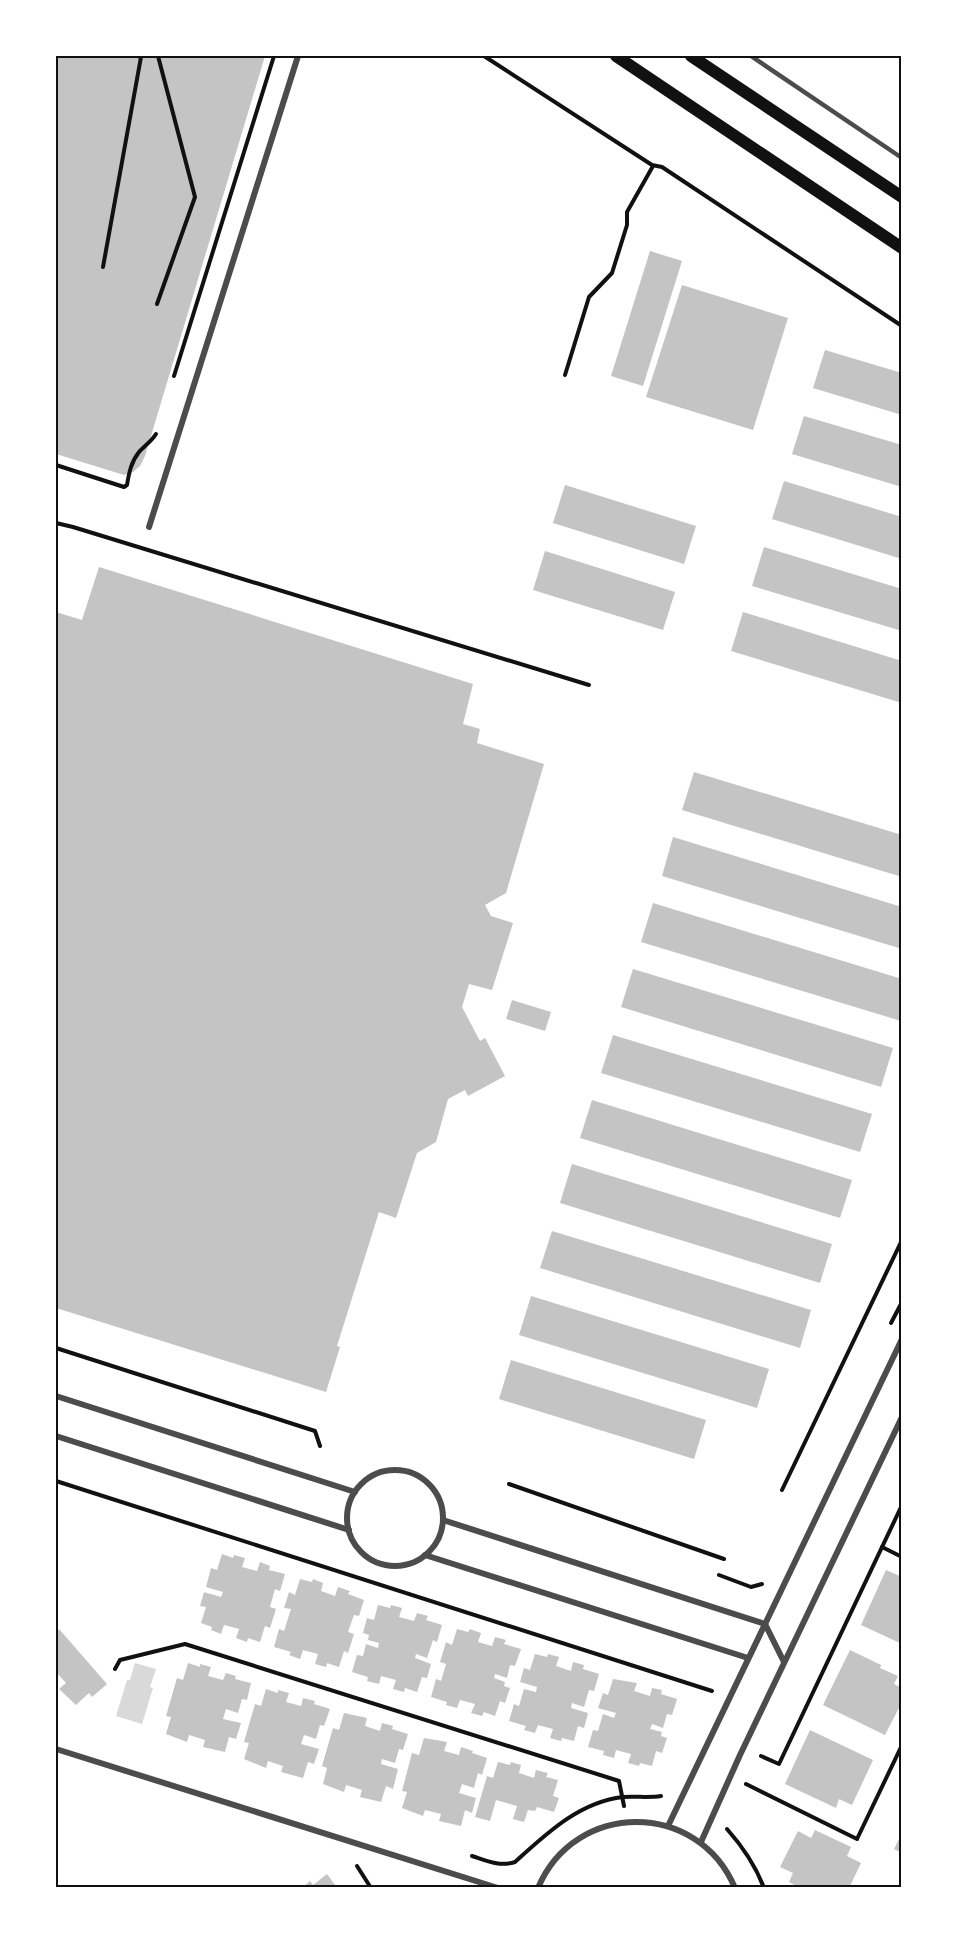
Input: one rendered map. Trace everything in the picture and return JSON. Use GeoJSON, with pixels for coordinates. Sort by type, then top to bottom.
{"type":"FeatureCollection","features":[{"type":"Feature","properties":{"kind":"main road"},"geometry":{"type":"LineString","coordinates":[[616,56],[902,248]]}},
{"type":"Feature","properties":{"kind":"main road"},"geometry":{"type":"LineString","coordinates":[[691,56],[902,197]]}},
{"type":"Feature","properties":{"kind":"street"},"geometry":{"type":"LineString","coordinates":[[148,527],[298,56]]}},
{"type":"Feature","properties":{"kind":"street"},"geometry":{"type":"LineString","coordinates":[[668,1826],[902,1339]]}},
{"type":"Feature","properties":{"kind":"street"},"geometry":{"type":"LineString","coordinates":[[56,1396],[355,1492]]}},
{"type":"Feature","properties":{"kind":"street"},"geometry":{"type":"LineString","coordinates":[[701,1842],[784,1662],[902,1417]]}},
{"type":"Feature","properties":{"kind":"street"},"geometry":{"type":"LineString","coordinates":[[56,1436],[349,1530]]}},
{"type":"Feature","properties":{"kind":"street"},"geometry":{"type":"LineString","coordinates":[[391,1470],[413,1473],[432,1486],[442,1508],[443,1520],[441,1534],[425,1555],[415,1562],[392,1566],[380,1563],[360,1550],[353,1541],[347,1517],[355,1492],[362,1484],[380,1472],[391,1470]]}},
{"type":"Feature","properties":{"kind":"street"},"geometry":{"type":"LineString","coordinates":[[443,1520],[765,1624],[784,1662]]}},
{"type":"Feature","properties":{"kind":"street"},"geometry":{"type":"LineString","coordinates":[[425,1555],[748,1658]]}},
{"type":"Feature","properties":{"kind":"street"},"geometry":{"type":"LineString","coordinates":[[56,1749],[498,1887]]}},
{"type":"Feature","properties":{"kind":"street"},"geometry":{"type":"LineString","coordinates":[[538,1887],[543,1875],[559,1855],[579,1838],[603,1827],[628,1821],[648,1821],[685,1832],[701,1842],[717,1857],[730,1875],[735,1887]]}},
{"type":"Feature","properties":{"kind":"lane"},"geometry":{"type":"LineString","coordinates":[[751,56],[902,158]]}},
{"type":"Feature","properties":{"kind":"path"},"geometry":{"type":"LineString","coordinates":[[103,267],[141,57],[138,56]]}},
{"type":"Feature","properties":{"kind":"path"},"geometry":{"type":"LineString","coordinates":[[158,56],[195,197],[158,304]]}},
{"type":"Feature","properties":{"kind":"path"},"geometry":{"type":"LineString","coordinates":[[172,380],[274,56]]}},
{"type":"Feature","properties":{"kind":"path"},"geometry":{"type":"LineString","coordinates":[[484,56],[652,166],[662,167],[902,326]]}},
{"type":"Feature","properties":{"kind":"path"},"geometry":{"type":"LineString","coordinates":[[564,375],[589,297],[612,273],[627,225],[627,212],[652,166]]}},
{"type":"Feature","properties":{"kind":"path"},"geometry":{"type":"LineString","coordinates":[[56,465],[124,487],[127,485],[129,470],[139,452],[151,442],[159,424]]}},
{"type":"Feature","properties":{"kind":"path"},"geometry":{"type":"LineString","coordinates":[[56,523],[589,685]]}},
{"type":"Feature","properties":{"kind":"path"},"geometry":{"type":"LineString","coordinates":[[782,1490],[902,1240]]}},
{"type":"Feature","properties":{"kind":"path"},"geometry":{"type":"LineString","coordinates":[[56,1348],[315,1431],[320,1446]]}},
{"type":"Feature","properties":{"kind":"path"},"geometry":{"type":"LineString","coordinates":[[56,1481],[684,1682]]}},
{"type":"Feature","properties":{"kind":"path"},"geometry":{"type":"LineString","coordinates":[[509,1484],[724,1559]]}},
{"type":"Feature","properties":{"kind":"path"},"geometry":{"type":"LineString","coordinates":[[754,1762],[757,1755],[779,1764],[902,1505]]}},
{"type":"Feature","properties":{"kind":"path"},"geometry":{"type":"LineString","coordinates":[[882,1547],[902,1557]]}},
{"type":"Feature","properties":{"kind":"path"},"geometry":{"type":"LineString","coordinates":[[115,1669],[120,1660],[185,1644],[619,1781],[628,1821]]}},
{"type":"Feature","properties":{"kind":"path"},"geometry":{"type":"LineString","coordinates":[[740,1792],[744,1783],[856,1839],[902,1745]]}},
{"type":"Feature","properties":{"kind":"path"},"geometry":{"type":"LineString","coordinates":[[472,1856],[497,1864],[506,1865],[515,1862],[568,1817],[598,1803],[623,1797]]}},
{"type":"Feature","properties":{"kind":"path"},"geometry":{"type":"LineString","coordinates":[[726,1823],[726,1829],[752,1861],[764,1887]]}},
{"type":"Feature","properties":{"kind":"path"},"geometry":{"type":"LineString","coordinates":[[357,1866],[371,1887]]}},
{"type":"Feature","properties":{"kind":"shaded area"},"geometry":{"type":"Polygon","coordinates":[[[135,1663],[156,1669],[142,1724],[116,1716],[135,1663]]]}},
{"type":"Feature","properties":{"kind":"building"},"geometry":{"type":"Polygon","coordinates":[[[56,56],[265,56],[145,456],[140,466],[124,475],[56,454],[56,56]]]}},
{"type":"Feature","properties":{"kind":"building"},"geometry":{"type":"Polygon","coordinates":[[[650,251],[682,261],[643,386],[611,376],[650,251]]]}},
{"type":"Feature","properties":{"kind":"building"},"geometry":{"type":"Polygon","coordinates":[[[682,285],[788,318],[753,430],[646,397],[682,285]]]}},
{"type":"Feature","properties":{"kind":"building"},"geometry":{"type":"Polygon","coordinates":[[[825,350],[902,373],[902,415],[813,388],[825,350]]]}},
{"type":"Feature","properties":{"kind":"building"},"geometry":{"type":"Polygon","coordinates":[[[804,416],[902,445],[902,487],[792,454],[804,416]]]}},
{"type":"Feature","properties":{"kind":"building"},"geometry":{"type":"Polygon","coordinates":[[[784,481],[902,517],[902,559],[772,519],[784,481]]]}},
{"type":"Feature","properties":{"kind":"building"},"geometry":{"type":"Polygon","coordinates":[[[565,485],[696,526],[684,564],[553,523],[565,485]]]}},
{"type":"Feature","properties":{"kind":"building"},"geometry":{"type":"Polygon","coordinates":[[[764,547],[902,589],[902,631],[752,586],[764,547]]]}},
{"type":"Feature","properties":{"kind":"building"},"geometry":{"type":"Polygon","coordinates":[[[545,551],[675,592],[663,630],[533,590],[545,551]]]}},
{"type":"Feature","properties":{"kind":"building"},"geometry":{"type":"Polygon","coordinates":[[[99,567],[473,684],[463,724],[480,729],[477,743],[544,764],[506,893],[485,905],[491,916],[513,923],[492,990],[469,984],[462,1007],[480,1041],[485,1038],[505,1076],[468,1096],[465,1090],[448,1099],[436,1142],[417,1153],[396,1218],[379,1212],[337,1346],[340,1347],[326,1392],[56,1308],[56,612],[82,620],[99,567]]]}},
{"type":"Feature","properties":{"kind":"building"},"geometry":{"type":"Polygon","coordinates":[[[743,612],[902,661],[902,703],[731,651],[743,612]]]}},
{"type":"Feature","properties":{"kind":"building"},"geometry":{"type":"Polygon","coordinates":[[[694,772],[902,835],[902,877],[682,810],[694,772]]]}},
{"type":"Feature","properties":{"kind":"building"},"geometry":{"type":"Polygon","coordinates":[[[673,837],[902,907],[902,949],[662,876],[673,837]]]}},
{"type":"Feature","properties":{"kind":"building"},"geometry":{"type":"Polygon","coordinates":[[[653,903],[902,979],[901,1021],[641,942],[653,903]]]}},
{"type":"Feature","properties":{"kind":"building"},"geometry":{"type":"Polygon","coordinates":[[[633,969],[893,1048],[881,1087],[621,1007],[633,969]]]}},
{"type":"Feature","properties":{"kind":"building"},"geometry":{"type":"Polygon","coordinates":[[[512,1000],[551,1012],[545,1031],[506,1019],[512,1000]]]}},
{"type":"Feature","properties":{"kind":"building"},"geometry":{"type":"Polygon","coordinates":[[[613,1035],[872,1114],[860,1152],[601,1073],[613,1035]]]}},
{"type":"Feature","properties":{"kind":"building"},"geometry":{"type":"Polygon","coordinates":[[[592,1100],[852,1180],[840,1218],[580,1138],[592,1100]]]}},
{"type":"Feature","properties":{"kind":"building"},"geometry":{"type":"Polygon","coordinates":[[[572,1164],[832,1244],[820,1283],[560,1203],[572,1164]]]}},
{"type":"Feature","properties":{"kind":"building"},"geometry":{"type":"Polygon","coordinates":[[[552,1231],[811,1310],[800,1348],[540,1268],[552,1231]]]}},
{"type":"Feature","properties":{"kind":"building"},"geometry":{"type":"Polygon","coordinates":[[[531,1296],[769,1369],[757,1408],[519,1335],[531,1296]]]}},
{"type":"Feature","properties":{"kind":"building"},"geometry":{"type":"Polygon","coordinates":[[[511,1360],[706,1420],[694,1459],[499,1399],[511,1360]]]}},
{"type":"Feature","properties":{"kind":"building"},"geometry":{"type":"Polygon","coordinates":[[[222,1554],[233,1558],[234,1555],[245,1558],[242,1567],[257,1571],[260,1562],[270,1566],[269,1570],[285,1574],[280,1591],[275,1589],[270,1607],[276,1609],[270,1628],[265,1626],[260,1642],[248,1638],[247,1642],[236,1638],[239,1629],[224,1625],[221,1634],[201,1623],[206,1607],[200,1606],[204,1592],[221,1597],[223,1592],[206,1587],[211,1568],[217,1570],[222,1554]]]}},
{"type":"Feature","properties":{"kind":"building"},"geometry":{"type":"Polygon","coordinates":[[[886,1570],[902,1577],[902,1644],[861,1625],[886,1570]]]}},
{"type":"Feature","properties":{"kind":"building"},"geometry":{"type":"Polygon","coordinates":[[[300,1579],[312,1582],[313,1579],[323,1583],[321,1591],[335,1596],[338,1587],[364,1600],[359,1616],[354,1615],[348,1632],[354,1634],[348,1653],[344,1651],[339,1667],[327,1663],[326,1667],[315,1664],[318,1654],[303,1650],[300,1659],[289,1655],[291,1652],[274,1647],[279,1629],[284,1631],[291,1609],[284,1608],[289,1592],[295,1595],[300,1579]]]}},
{"type":"Feature","properties":{"kind":"building"},"geometry":{"type":"Polygon","coordinates":[[[378,1605],[402,1608],[399,1617],[414,1621],[417,1613],[428,1616],[426,1620],[442,1625],[437,1642],[433,1640],[427,1658],[416,1654],[415,1658],[431,1664],[427,1678],[422,1677],[417,1692],[405,1688],[404,1692],[393,1689],[396,1680],[381,1676],[379,1684],[367,1681],[368,1677],[352,1672],[357,1655],[363,1656],[366,1644],[378,1648],[379,1643],[368,1640],[369,1635],[363,1633],[367,1618],[374,1620],[378,1605]]]}},
{"type":"Feature","properties":{"kind":"building"},"geometry":{"type":"Polygon","coordinates":[[[59,1629],[107,1684],[92,1697],[89,1693],[76,1705],[59,1689],[66,1683],[56,1672],[56,1633],[59,1629]]]}},
{"type":"Feature","properties":{"kind":"building"},"geometry":{"type":"Polygon","coordinates":[[[457,1629],[468,1632],[470,1629],[481,1633],[478,1642],[492,1646],[495,1637],[506,1640],[504,1644],[521,1649],[515,1666],[510,1665],[507,1678],[495,1674],[494,1678],[505,1682],[504,1686],[510,1688],[505,1703],[500,1701],[495,1716],[484,1712],[482,1716],[471,1713],[475,1704],[460,1700],[457,1708],[431,1697],[436,1679],[441,1681],[446,1664],[440,1662],[446,1642],[452,1645],[457,1629]]]}},
{"type":"Feature","properties":{"kind":"building"},"geometry":{"type":"Polygon","coordinates":[[[850,1650],[898,1676],[894,1684],[902,1688],[902,1702],[885,1735],[823,1705],[850,1650]]]}},
{"type":"Feature","properties":{"kind":"building"},"geometry":{"type":"Polygon","coordinates":[[[535,1654],[559,1657],[556,1666],[571,1671],[573,1662],[584,1665],[583,1669],[599,1674],[594,1691],[589,1690],[584,1707],[572,1703],[571,1708],[588,1713],[584,1728],[578,1726],[574,1741],[550,1738],[553,1729],[538,1725],[535,1733],[524,1730],[526,1726],[509,1721],[514,1704],[519,1706],[524,1689],[536,1692],[537,1687],[520,1682],[524,1668],[530,1670],[535,1654]]]}},
{"type":"Feature","properties":{"kind":"building"},"geometry":{"type":"Polygon","coordinates":[[[188,1663],[200,1667],[200,1664],[211,1667],[208,1676],[223,1680],[226,1673],[236,1676],[235,1679],[251,1683],[247,1700],[242,1699],[238,1713],[226,1709],[223,1719],[241,1723],[236,1739],[229,1737],[225,1752],[203,1747],[205,1740],[189,1735],[187,1742],[166,1734],[171,1717],[166,1716],[177,1678],[183,1680],[188,1663]]]}},
{"type":"Feature","properties":{"kind":"building"},"geometry":{"type":"Polygon","coordinates":[[[613,1679],[637,1683],[634,1691],[650,1696],[652,1688],[662,1690],[661,1694],[677,1699],[672,1715],[667,1714],[663,1728],[652,1724],[650,1729],[662,1732],[661,1736],[667,1738],[662,1753],[656,1751],[652,1766],[628,1763],[631,1754],[616,1750],[614,1758],[603,1755],[604,1751],[588,1747],[593,1730],[598,1731],[603,1714],[614,1718],[616,1713],[598,1708],[603,1693],[608,1695],[613,1679]]]}},
{"type":"Feature","properties":{"kind":"building"},"geometry":{"type":"Polygon","coordinates":[[[266,1689],[278,1693],[278,1690],[289,1693],[286,1702],[301,1706],[303,1698],[330,1709],[324,1726],[320,1725],[316,1739],[304,1735],[301,1744],[319,1749],[314,1764],[308,1762],[303,1778],[281,1772],[283,1766],[268,1761],[266,1768],[244,1759],[249,1743],[244,1742],[255,1704],[261,1706],[266,1689]]]}},
{"type":"Feature","properties":{"kind":"building"},"geometry":{"type":"Polygon","coordinates":[[[344,1713],[367,1718],[365,1726],[380,1731],[382,1723],[408,1734],[403,1750],[399,1749],[395,1763],[382,1759],[381,1764],[398,1769],[393,1789],[386,1786],[381,1802],[360,1797],[362,1790],[346,1785],[344,1792],[323,1784],[327,1768],[322,1766],[333,1728],[339,1730],[344,1713]]]}},
{"type":"Feature","properties":{"kind":"building"},"geometry":{"type":"Polygon","coordinates":[[[810,1730],[873,1760],[852,1805],[839,1799],[836,1808],[785,1784],[810,1730]]]}},
{"type":"Feature","properties":{"kind":"building"},"geometry":{"type":"Polygon","coordinates":[[[424,1738],[447,1742],[444,1751],[459,1755],[461,1747],[487,1758],[482,1775],[478,1773],[474,1788],[462,1784],[459,1793],[476,1798],[472,1813],[465,1810],[461,1826],[439,1821],[441,1814],[425,1810],[423,1816],[402,1808],[407,1792],[402,1791],[412,1753],[419,1755],[424,1738]]]}},
{"type":"Feature","properties":{"kind":"building"},"geometry":{"type":"Polygon","coordinates":[[[498,1762],[521,1765],[519,1773],[534,1778],[536,1770],[548,1773],[546,1777],[558,1780],[553,1796],[559,1798],[554,1812],[537,1807],[535,1811],[528,1810],[524,1822],[513,1819],[517,1806],[496,1800],[490,1821],[475,1817],[487,1776],[493,1778],[498,1762]]]}},
{"type":"Feature","properties":{"kind":"building"},"geometry":{"type":"Polygon","coordinates":[[[815,1830],[851,1847],[847,1856],[861,1863],[849,1888],[800,1888],[789,1882],[793,1873],[780,1867],[798,1831],[811,1838],[815,1830]]]}},
{"type":"Feature","properties":{"kind":"building"},"geometry":{"type":"Polygon","coordinates":[[[902,1833],[902,1853],[894,1849],[902,1833]]]}},
{"type":"Feature","properties":{"kind":"building"},"geometry":{"type":"Polygon","coordinates":[[[327,1874],[337,1888],[302,1888],[310,1881],[313,1885],[327,1874]]]}}]}
